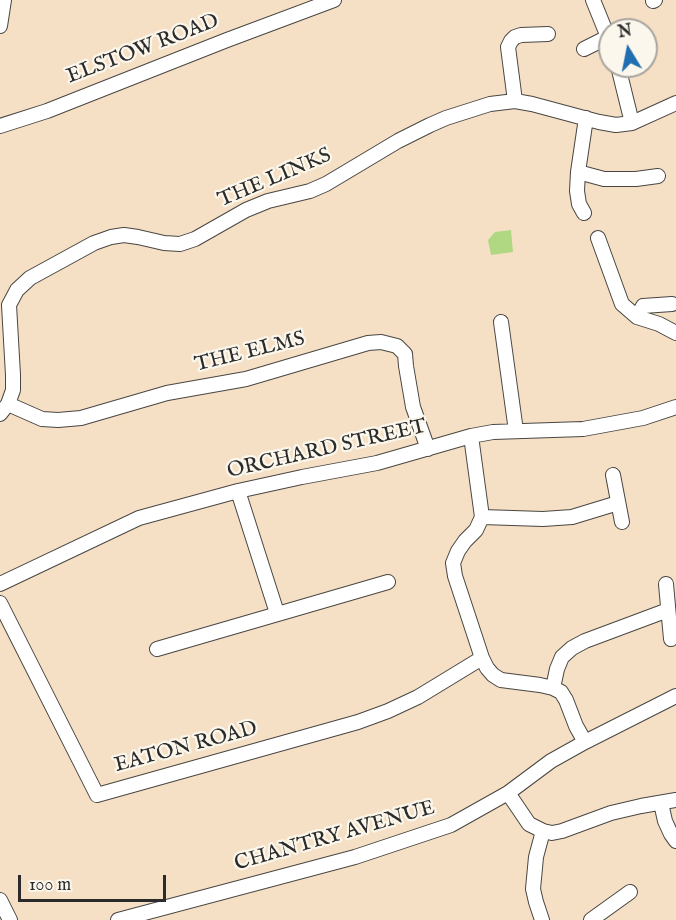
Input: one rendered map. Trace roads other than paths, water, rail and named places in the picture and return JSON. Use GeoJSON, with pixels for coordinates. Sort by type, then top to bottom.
{"type":"FeatureCollection","features":[{"type":"Feature","properties":{"kind":"street"},"geometry":{"type":"LineString","coordinates":[[4,0],[4,28]]}},
{"type":"Feature","properties":{"kind":"street","name":"ELSTOW ROAD"},"geometry":{"type":"LineString","coordinates":[[0,126],[47,111],[317,3],[334,0]]}},
{"type":"Feature","properties":{"kind":"street"},"geometry":{"type":"LineString","coordinates":[[593,0],[604,18]]}},
{"type":"Feature","properties":{"kind":"street"},"geometry":{"type":"LineString","coordinates":[[515,101],[508,47],[515,37],[548,33]]}},
{"type":"Feature","properties":{"kind":"street"},"geometry":{"type":"LineString","coordinates":[[584,49],[598,44]]}},
{"type":"Feature","properties":{"kind":"street"},"geometry":{"type":"LineString","coordinates":[[621,78],[632,123]]}},
{"type":"Feature","properties":{"kind":"street","name":"THE LINKS"},"geometry":{"type":"LineString","coordinates":[[4,409],[13,390],[14,375],[4,303],[30,278],[94,243],[124,235],[172,244],[195,239],[246,210],[326,184],[398,141],[446,118],[490,104],[515,101],[616,125],[632,123],[676,103]]}},
{"type":"Feature","properties":{"kind":"street"},"geometry":{"type":"LineString","coordinates":[[584,213],[579,204],[577,191],[586,118]]}},
{"type":"Feature","properties":{"kind":"street"},"geometry":{"type":"LineString","coordinates":[[578,172],[604,179],[658,176]]}},
{"type":"Feature","properties":{"kind":"street"},"geometry":{"type":"LineString","coordinates":[[598,238],[622,304],[637,317],[659,324],[676,333]]}},
{"type":"Feature","properties":{"kind":"street"},"geometry":{"type":"LineString","coordinates":[[637,317],[643,306],[672,304]]}},
{"type":"Feature","properties":{"kind":"street"},"geometry":{"type":"LineString","coordinates":[[501,321],[516,431]]}},
{"type":"Feature","properties":{"kind":"street","name":"THE ELMS"},"geometry":{"type":"LineString","coordinates":[[4,409],[42,419],[81,418],[167,393],[246,379],[368,343],[381,342],[397,346],[405,354],[413,407],[428,448]]}},
{"type":"Feature","properties":{"kind":"street","name":"ORCHARD STREET"},"geometry":{"type":"LineString","coordinates":[[0,585],[140,518],[238,491],[377,463],[471,436],[493,432],[583,429],[643,418],[676,407]]}},
{"type":"Feature","properties":{"kind":"street"},"geometry":{"type":"LineString","coordinates":[[471,436],[482,517],[476,530],[458,551],[453,562],[455,576],[482,658],[493,675],[501,680],[540,685],[561,692],[585,742]]}},
{"type":"Feature","properties":{"kind":"street"},"geometry":{"type":"LineString","coordinates":[[613,475],[622,522]]}},
{"type":"Feature","properties":{"kind":"street"},"geometry":{"type":"LineString","coordinates":[[238,491],[277,613]]}},
{"type":"Feature","properties":{"kind":"street"},"geometry":{"type":"LineString","coordinates":[[482,517],[543,519],[572,517],[618,503]]}},
{"type":"Feature","properties":{"kind":"street"},"geometry":{"type":"LineString","coordinates":[[157,649],[388,582]]}},
{"type":"Feature","properties":{"kind":"street"},"geometry":{"type":"LineString","coordinates":[[666,584],[671,639]]}},
{"type":"Feature","properties":{"kind":"street","name":"EATON ROAD"},"geometry":{"type":"LineString","coordinates":[[0,603],[97,795],[358,722],[418,698],[482,658]]}},
{"type":"Feature","properties":{"kind":"street"},"geometry":{"type":"LineString","coordinates":[[553,688],[562,657],[572,648],[668,610]]}},
{"type":"Feature","properties":{"kind":"street","name":"CHANTRY AVENUE"},"geometry":{"type":"LineString","coordinates":[[118,920],[355,857],[451,825],[508,793],[551,761],[676,696]]}},
{"type":"Feature","properties":{"kind":"street"},"geometry":{"type":"LineString","coordinates":[[508,793],[530,824],[552,833],[611,813],[676,800]]}},
{"type":"Feature","properties":{"kind":"street"},"geometry":{"type":"LineString","coordinates":[[661,803],[664,821],[676,841]]}},
{"type":"Feature","properties":{"kind":"street"},"geometry":{"type":"LineString","coordinates":[[542,920],[534,889],[536,857],[543,831]]}},
{"type":"Feature","properties":{"kind":"street"},"geometry":{"type":"LineString","coordinates":[[591,920],[620,905],[630,892]]}},
{"type":"Feature","properties":{"kind":"street"},"geometry":{"type":"LineString","coordinates":[[0,900],[10,920]]}}]}
